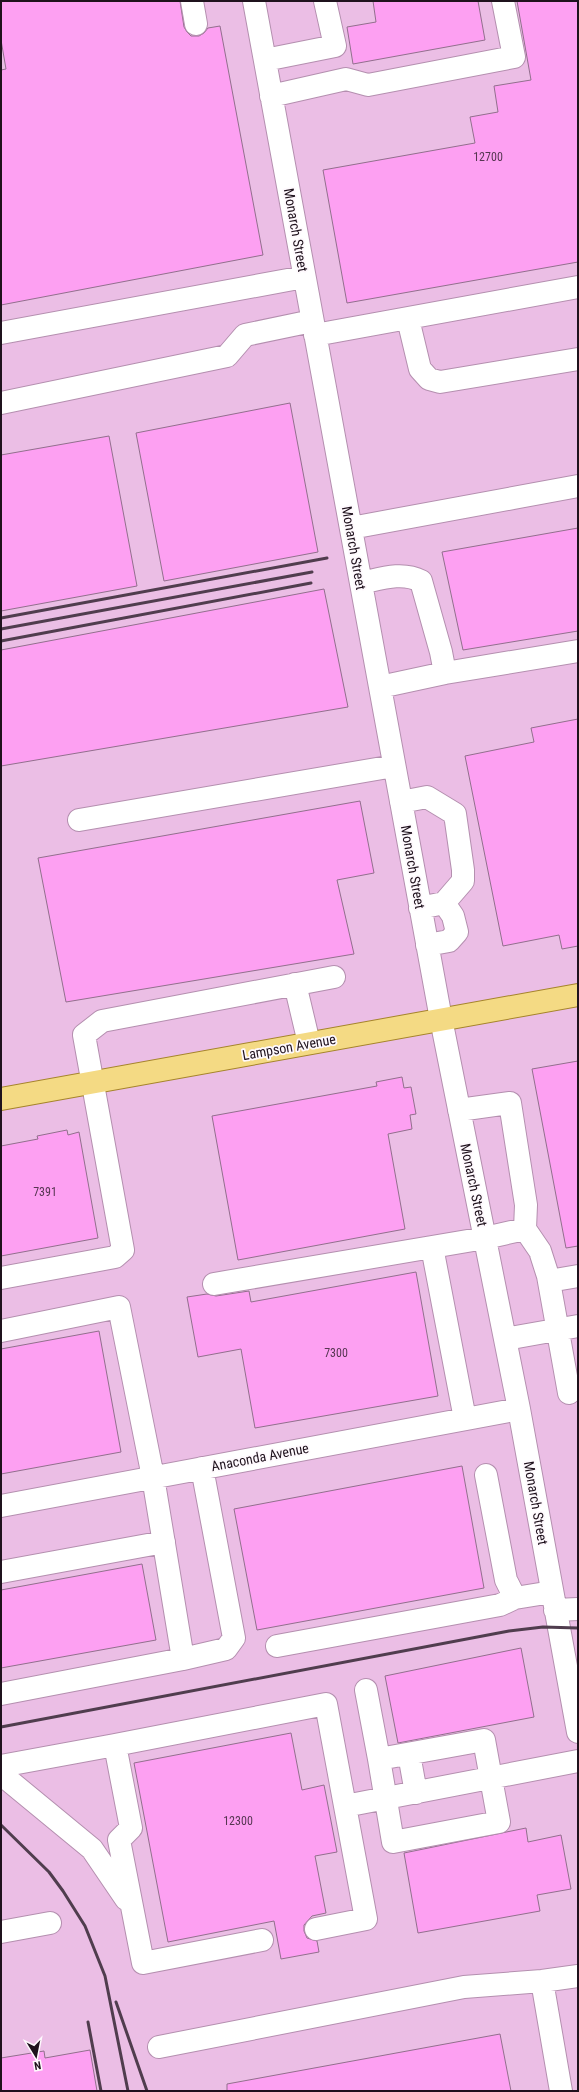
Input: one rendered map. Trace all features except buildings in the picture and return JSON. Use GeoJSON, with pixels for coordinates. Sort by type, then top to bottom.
{"type":"FeatureCollection","features":[{"type":"Feature","properties":{"kind":"main road","name":"Lampson Avenue"},"geometry":{"type":"LineString","coordinates":[[1,1099],[578,995]]}},
{"type":"Feature","properties":{"kind":"street"},"geometry":{"type":"LineString","coordinates":[[192,1],[196,24]]}},
{"type":"Feature","properties":{"kind":"street","name":"Monarch Street"},"geometry":{"type":"LineString","coordinates":[[254,1],[420,908],[519,1409],[554,1601],[576,1704],[578,1732]]}},
{"type":"Feature","properties":{"kind":"street"},"geometry":{"type":"LineString","coordinates":[[265,60],[335,46],[325,1]]}},
{"type":"Feature","properties":{"kind":"street"},"geometry":{"type":"LineString","coordinates":[[271,96],[346,79],[368,85],[514,57],[503,1]]}},
{"type":"Feature","properties":{"kind":"street"},"geometry":{"type":"LineString","coordinates":[[1,333],[304,277]]}},
{"type":"Feature","properties":{"kind":"street"},"geometry":{"type":"LineString","coordinates":[[1,402],[227,356],[245,335],[408,318],[578,287]]}},
{"type":"Feature","properties":{"kind":"street"},"geometry":{"type":"LineString","coordinates":[[408,318],[420,370],[429,380],[440,382],[578,359]]}},
{"type":"Feature","properties":{"kind":"street"},"geometry":{"type":"LineString","coordinates":[[351,528],[578,486]]}},
{"type":"Feature","properties":{"kind":"street"},"geometry":{"type":"LineString","coordinates":[[360,583],[391,577],[410,576],[420,581],[441,652],[445,673]]}},
{"type":"Feature","properties":{"kind":"street"},"geometry":{"type":"LineString","coordinates":[[380,687],[445,673],[578,651]]}},
{"type":"Feature","properties":{"kind":"street"},"geometry":{"type":"LineString","coordinates":[[79,820],[394,766]]}},
{"type":"Feature","properties":{"kind":"street"},"geometry":{"type":"LineString","coordinates":[[401,802],[427,797],[455,814],[464,870],[463,881],[444,903],[420,908]]}},
{"type":"Feature","properties":{"kind":"street"},"geometry":{"type":"LineString","coordinates":[[427,945],[449,941],[456,932],[453,916],[444,903]]}},
{"type":"Feature","properties":{"kind":"street"},"geometry":{"type":"LineString","coordinates":[[1,1278],[115,1257],[123,1250],[84,1035],[102,1021],[334,977]]}},
{"type":"Feature","properties":{"kind":"street"},"geometry":{"type":"LineString","coordinates":[[295,984],[309,1043]]}},
{"type":"Feature","properties":{"kind":"street"},"geometry":{"type":"LineString","coordinates":[[459,1110],[510,1103],[526,1205],[525,1229],[540,1251],[549,1281],[568,1328],[569,1393]]}},
{"type":"Feature","properties":{"kind":"street"},"geometry":{"type":"LineString","coordinates":[[214,1284],[485,1238],[525,1229]]}},
{"type":"Feature","properties":{"kind":"street"},"geometry":{"type":"LineString","coordinates":[[432,1247],[465,1419]]}},
{"type":"Feature","properties":{"kind":"street"},"geometry":{"type":"LineString","coordinates":[[549,1281],[578,1276]]}},
{"type":"Feature","properties":{"kind":"street"},"geometry":{"type":"LineString","coordinates":[[1,1331],[119,1307],[153,1477],[183,1659]]}},
{"type":"Feature","properties":{"kind":"street"},"geometry":{"type":"LineString","coordinates":[[505,1340],[568,1328]]}},
{"type":"Feature","properties":{"kind":"street","name":"Anaconda Avenue"},"geometry":{"type":"LineString","coordinates":[[1,1506],[519,1409]]}},
{"type":"Feature","properties":{"kind":"street"},"geometry":{"type":"LineString","coordinates":[[1,1694],[183,1659],[226,1649],[234,1638],[202,1468]]}},
{"type":"Feature","properties":{"kind":"street"},"geometry":{"type":"LineString","coordinates":[[486,1475],[506,1580],[516,1598]]}},
{"type":"Feature","properties":{"kind":"street"},"geometry":{"type":"LineString","coordinates":[[1,1572],[164,1542]]}},
{"type":"Feature","properties":{"kind":"street"},"geometry":{"type":"LineString","coordinates":[[277,1646],[500,1605],[516,1598],[554,1601],[578,1609]]}},
{"type":"Feature","properties":{"kind":"street"},"geometry":{"type":"LineString","coordinates":[[366,1690],[393,1842],[498,1822],[484,1740],[379,1759]]}},
{"type":"Feature","properties":{"kind":"street"},"geometry":{"type":"LineString","coordinates":[[1,1766],[326,1704],[366,1920],[316,1929]]}},
{"type":"Feature","properties":{"kind":"street"},"geometry":{"type":"LineString","coordinates":[[115,1744],[131,1828],[119,1840],[143,1963],[262,1940]]}},
{"type":"Feature","properties":{"kind":"street"},"geometry":{"type":"LineString","coordinates":[[409,1754],[416,1793]]}},
{"type":"Feature","properties":{"kind":"street"},"geometry":{"type":"LineString","coordinates":[[345,1806],[578,1761]]}},
{"type":"Feature","properties":{"kind":"street"},"geometry":{"type":"LineString","coordinates":[[1,1774],[92,1850],[112,1876],[133,1910]]}},
{"type":"Feature","properties":{"kind":"street"},"geometry":{"type":"LineString","coordinates":[[1,1932],[50,1923]]}},
{"type":"Feature","properties":{"kind":"street"},"geometry":{"type":"LineString","coordinates":[[159,2047],[464,1987],[542,1981],[578,1976]]}},
{"type":"Feature","properties":{"kind":"street"},"geometry":{"type":"LineString","coordinates":[[542,1981],[562,2091]]}},
{"type":"Feature","properties":{"kind":"shaded area"},"geometry":{"type":"Polygon","coordinates":[[[1,1],[578,1],[578,2091],[1,2091],[1,1]]]}},
{"type":"Feature","properties":{"kind":"railway"},"geometry":{"type":"LineString","coordinates":[[1,618],[327,558]]}},
{"type":"Feature","properties":{"kind":"railway"},"geometry":{"type":"LineString","coordinates":[[1,629],[312,572]]}},
{"type":"Feature","properties":{"kind":"railway"},"geometry":{"type":"LineString","coordinates":[[1,641],[311,583]]}},
{"type":"Feature","properties":{"kind":"railway"},"geometry":{"type":"LineString","coordinates":[[1,1727],[509,1631],[543,1627],[578,1628]]}},
{"type":"Feature","properties":{"kind":"railway"},"geometry":{"type":"LineString","coordinates":[[1,1825],[49,1872],[85,1926],[105,1976],[128,2091]]}},
{"type":"Feature","properties":{"kind":"railway"},"geometry":{"type":"LineString","coordinates":[[116,2002],[147,2091]]}},
{"type":"Feature","properties":{"kind":"railway"},"geometry":{"type":"LineString","coordinates":[[88,2022],[101,2091]]}}]}
